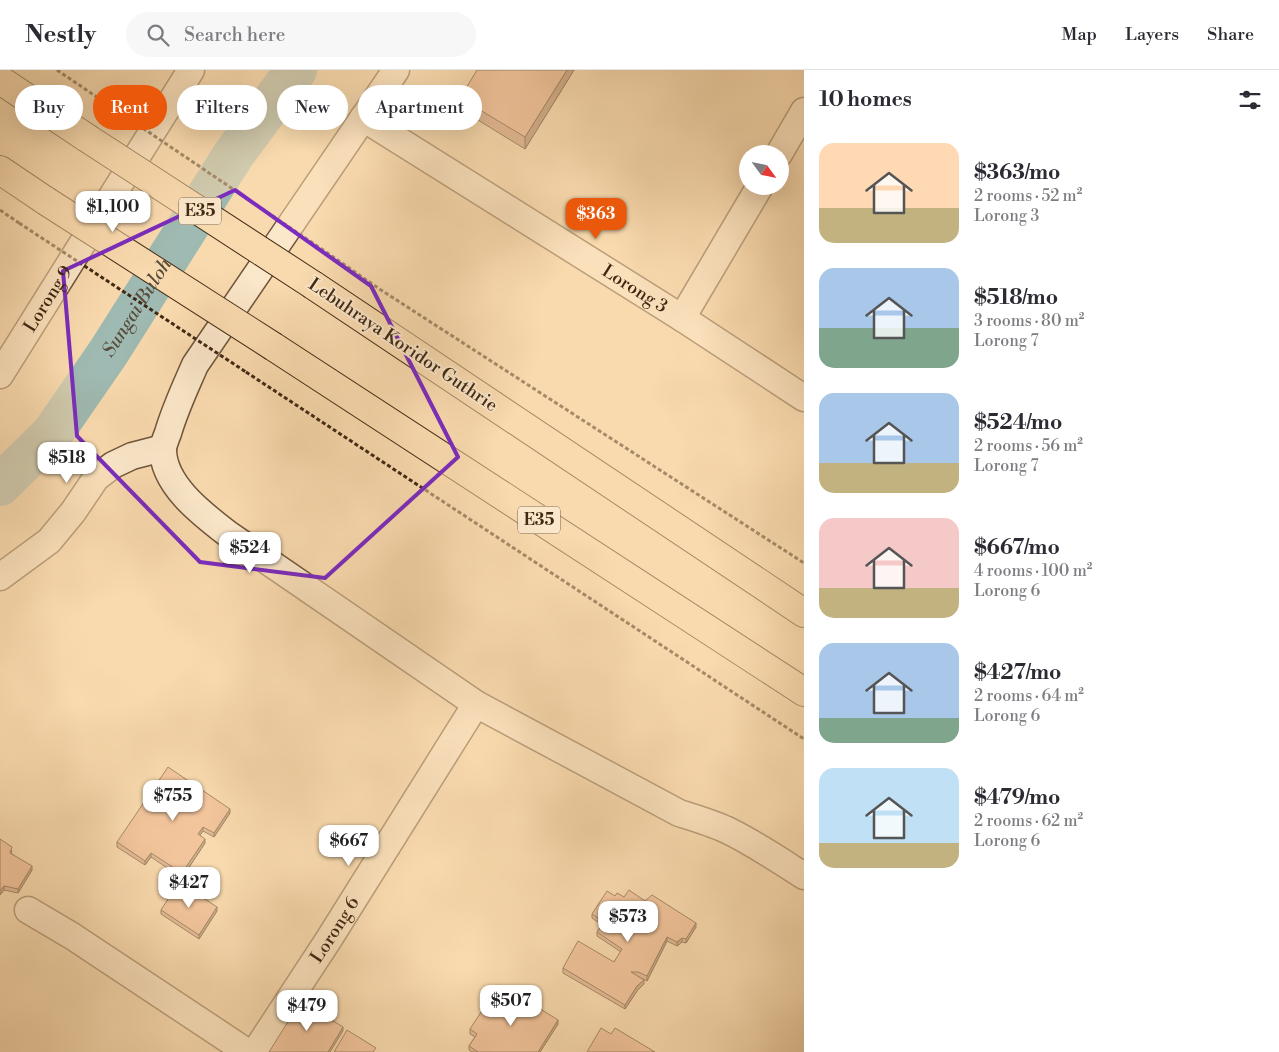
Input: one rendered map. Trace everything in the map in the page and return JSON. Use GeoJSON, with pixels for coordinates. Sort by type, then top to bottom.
{"type":"FeatureCollection","features":[{"type":"Feature","properties":{"kind":"highway","name":"Lebuhraya Koridor Guthrie"},"geometry":{"type":"LineString","coordinates":[[0,80],[313,285],[804,613]]}},
{"type":"Feature","properties":{"kind":"highway","name":"E35"},"geometry":{"type":"LineString","coordinates":[[0,170],[804,692]]}},
{"type":"Feature","properties":{"kind":"street","name":"Lorong 9"},"geometry":{"type":"LineString","coordinates":[[0,375],[190,70]]}},
{"type":"Feature","properties":{"kind":"street"},"geometry":{"type":"LineString","coordinates":[[386,85],[396,70]]}},
{"type":"Feature","properties":{"kind":"street"},"geometry":{"type":"LineString","coordinates":[[784,145],[804,111]]}},
{"type":"Feature","properties":{"kind":"street"},"geometry":{"type":"LineString","coordinates":[[358,127],[195,365],[174,411],[163,448],[167,471],[180,492],[206,517],[228,534],[476,704],[679,813],[700,819],[726,830],[763,850],[804,876]]}},
{"type":"Feature","properties":{"kind":"street","name":"Lorong 3"},"geometry":{"type":"LineString","coordinates":[[383,130],[682,318],[804,398]]}},
{"type":"Feature","properties":{"kind":"street"},"geometry":{"type":"LineString","coordinates":[[682,318],[755,195]]}},
{"type":"Feature","properties":{"kind":"street"},"geometry":{"type":"LineString","coordinates":[[0,577],[49,541],[73,512],[96,478],[132,456],[163,448]]}},
{"type":"Feature","properties":{"kind":"street","name":"Lorong 6"},"geometry":{"type":"LineString","coordinates":[[255,1052],[476,704]]}},
{"type":"Feature","properties":{"kind":"street"},"geometry":{"type":"LineString","coordinates":[[28,910],[72,936],[248,1052]]}},
{"type":"Feature","properties":{"kind":"path"},"geometry":{"type":"LineString","coordinates":[[57,70],[397,300],[804,563]]}},
{"type":"Feature","properties":{"kind":"path"},"geometry":{"type":"LineString","coordinates":[[0,210],[804,739]]}},
{"type":"Feature","properties":{"kind":"highlighted area"},"geometry":{"type":"Polygon","coordinates":[[[235,190],[371,286],[458,457],[325,578],[200,562],[77,436],[63,271],[235,190]]]}},
{"type":"Feature","properties":{"kind":"building"},"geometry":{"type":"Polygon","coordinates":[[[477,70],[567,70],[525,137],[482,111],[482,85],[468,85],[477,70]]]}},
{"type":"Feature","properties":{"kind":"building"},"geometry":{"type":"Polygon","coordinates":[[[168,767],[230,809],[214,833],[203,827],[198,834],[205,839],[182,873],[151,853],[145,861],[117,842],[168,767]]]}},
{"type":"Feature","properties":{"kind":"building"},"geometry":{"type":"Polygon","coordinates":[[[0,839],[12,847],[10,853],[32,866],[18,889],[4,886],[0,891],[0,839]]]}},
{"type":"Feature","properties":{"kind":"building"},"geometry":{"type":"Polygon","coordinates":[[[179,882],[217,907],[199,935],[161,910],[179,882]]]}},
{"type":"Feature","properties":{"kind":"building"},"geometry":{"type":"Polygon","coordinates":[[[629,890],[645,901],[652,895],[696,923],[686,939],[682,938],[677,942],[667,937],[647,976],[638,972],[631,972],[644,980],[637,986],[625,1005],[563,968],[578,941],[614,962],[622,949],[597,932],[604,922],[592,914],[607,891],[615,896],[617,893],[624,897],[629,890]]]}},
{"type":"Feature","properties":{"kind":"building"},"geometry":{"type":"Polygon","coordinates":[[[503,990],[527,1006],[531,1003],[558,1020],[538,1052],[478,1052],[469,1046],[477,1034],[470,1029],[487,1003],[493,1007],[503,990]]]}},
{"type":"Feature","properties":{"kind":"building"},"geometry":{"type":"Polygon","coordinates":[[[301,1001],[343,1027],[328,1052],[269,1052],[301,1001]]]}},
{"type":"Feature","properties":{"kind":"building"},"geometry":{"type":"Polygon","coordinates":[[[601,1028],[611,1034],[615,1028],[655,1052],[587,1052],[601,1028]]]}},
{"type":"Feature","properties":{"kind":"building"},"geometry":{"type":"Polygon","coordinates":[[[347,1030],[376,1048],[373,1052],[334,1052],[347,1030]]]}},
{"type":"Feature","properties":{"kind":"waterway","name":"Sungai Buloh"},"geometry":{"type":"LineString","coordinates":[[0,485],[52,434],[108,353],[234,154],[296,70]]}}]}
